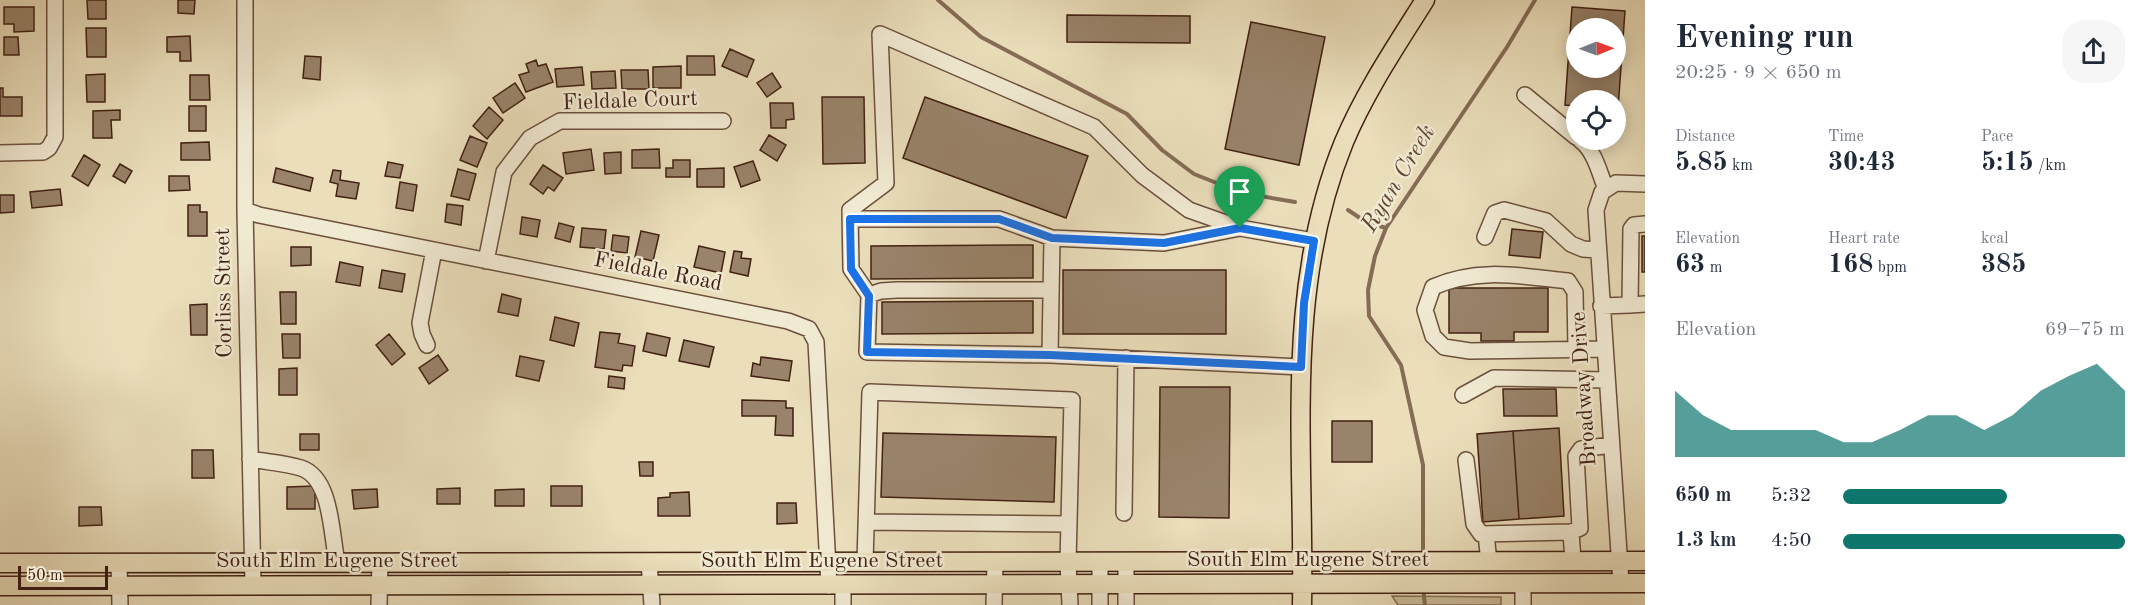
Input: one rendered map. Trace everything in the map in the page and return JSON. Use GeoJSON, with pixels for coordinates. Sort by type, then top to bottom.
{"type":"FeatureCollection","features":[{"type":"Feature","properties":{"kind":"main road"},"geometry":{"type":"LineString","coordinates":[[1302,605],[1301,367],[1304,303],[1314,241],[1333,172],[1359,110],[1425,0]]}},
{"type":"Feature","properties":{"kind":"main road","name":"South Elm Eugene Street"},"geometry":{"type":"LineString","coordinates":[[0,562],[1645,561]]}},
{"type":"Feature","properties":{"kind":"main road","name":"South Elm Eugene Street"},"geometry":{"type":"LineString","coordinates":[[0,586],[1645,584]]}},
{"type":"Feature","properties":{"kind":"street"},"geometry":{"type":"LineString","coordinates":[[0,153],[37,153],[49,148],[55,137],[56,0]]}},
{"type":"Feature","properties":{"kind":"street","name":"Corliss Street"},"geometry":{"type":"LineString","coordinates":[[245,0],[245,210],[253,585]]}},
{"type":"Feature","properties":{"kind":"street"},"geometry":{"type":"LineString","coordinates":[[1301,367],[1050,355],[867,352],[869,296],[851,269],[850,210],[886,183],[880,34],[1094,127],[1142,175],[1189,210],[1240,228],[1314,241]]}},
{"type":"Feature","properties":{"kind":"street"},"geometry":{"type":"LineString","coordinates":[[1525,95],[1566,129]]}},
{"type":"Feature","properties":{"kind":"street","name":"Fieldale Court"},"geometry":{"type":"LineString","coordinates":[[486,261],[504,172],[530,138],[560,121],[723,121]]}},
{"type":"Feature","properties":{"kind":"street"},"geometry":{"type":"LineString","coordinates":[[1590,150],[1604,190],[1616,183],[1645,184]]}},
{"type":"Feature","properties":{"kind":"street","name":"Broadway Drive"},"geometry":{"type":"LineString","coordinates":[[1604,190],[1596,210],[1597,249],[1621,583]]}},
{"type":"Feature","properties":{"kind":"street","name":"Fieldale Road"},"geometry":{"type":"LineString","coordinates":[[245,210],[259,215],[788,321],[809,329],[816,342],[828,562],[843,605]]}},
{"type":"Feature","properties":{"kind":"street"},"geometry":{"type":"LineString","coordinates":[[1485,237],[1495,213],[1504,210],[1546,221],[1571,244],[1583,249],[1597,249]]}},
{"type":"Feature","properties":{"kind":"street"},"geometry":{"type":"LineString","coordinates":[[850,219],[999,219],[1052,238],[1164,243],[1240,228]]}},
{"type":"Feature","properties":{"kind":"street"},"geometry":{"type":"LineString","coordinates":[[1601,306],[1638,305],[1631,229],[1634,225],[1645,224]]}},
{"type":"Feature","properties":{"kind":"street"},"geometry":{"type":"LineString","coordinates":[[1050,355],[1052,238]]}},
{"type":"Feature","properties":{"kind":"street"},"geometry":{"type":"LineString","coordinates":[[427,345],[420,323],[434,250]]}},
{"type":"Feature","properties":{"kind":"street"},"geometry":{"type":"LineString","coordinates":[[1576,349],[1575,292],[1568,281],[1489,273],[1449,280],[1433,287],[1425,310],[1433,336],[1444,347],[1470,351],[1604,349]]}},
{"type":"Feature","properties":{"kind":"street"},"geometry":{"type":"LineString","coordinates":[[869,296],[881,291],[897,290],[1051,291]]}},
{"type":"Feature","properties":{"kind":"street"},"geometry":{"type":"LineString","coordinates":[[1124,513],[1126,358]]}},
{"type":"Feature","properties":{"kind":"street"},"geometry":{"type":"LineString","coordinates":[[1464,394],[1494,378],[1606,380]]}},
{"type":"Feature","properties":{"kind":"street"},"geometry":{"type":"LineString","coordinates":[[865,562],[870,392],[1072,400],[1068,562],[1070,605]]}},
{"type":"Feature","properties":{"kind":"street"},"geometry":{"type":"LineString","coordinates":[[1466,460],[1474,524],[1481,534],[1571,532],[1580,528],[1576,456],[1581,449],[1611,445]]}},
{"type":"Feature","properties":{"kind":"street"},"geometry":{"type":"LineString","coordinates":[[250,459],[301,468],[315,475],[324,490],[337,562]]}},
{"type":"Feature","properties":{"kind":"street"},"geometry":{"type":"LineString","coordinates":[[867,522],[1069,524]]}},
{"type":"Feature","properties":{"kind":"street"},"geometry":{"type":"LineString","coordinates":[[1571,532],[1573,561]]}},
{"type":"Feature","properties":{"kind":"street"},"geometry":{"type":"LineString","coordinates":[[1486,534],[1489,562]]}},
{"type":"Feature","properties":{"kind":"street"},"geometry":{"type":"LineString","coordinates":[[119,562],[120,605]]}},
{"type":"Feature","properties":{"kind":"street"},"geometry":{"type":"LineString","coordinates":[[379,605],[380,562]]}},
{"type":"Feature","properties":{"kind":"street"},"geometry":{"type":"LineString","coordinates":[[649,562],[652,605]]}},
{"type":"Feature","properties":{"kind":"street"},"geometry":{"type":"LineString","coordinates":[[994,605],[995,562]]}},
{"type":"Feature","properties":{"kind":"street"},"geometry":{"type":"LineString","coordinates":[[1100,562],[1100,605]]}},
{"type":"Feature","properties":{"kind":"street"},"geometry":{"type":"LineString","coordinates":[[1126,562],[1126,605]]}},
{"type":"Feature","properties":{"kind":"street"},"geometry":{"type":"LineString","coordinates":[[1523,583],[1523,605]]}},
{"type":"Feature","properties":{"kind":"shaded area"},"geometry":{"type":"Polygon","coordinates":[[[1392,596],[1501,597],[1501,605],[1398,605],[1392,596]]]}},
{"type":"Feature","properties":{"kind":"building"},"geometry":{"type":"Polygon","coordinates":[[[87,0],[106,0],[106,19],[88,19],[87,0]]]}},
{"type":"Feature","properties":{"kind":"building"},"geometry":{"type":"Polygon","coordinates":[[[178,0],[195,0],[194,14],[178,13],[178,0]]]}},
{"type":"Feature","properties":{"kind":"building"},"geometry":{"type":"Polygon","coordinates":[[[4,7],[34,7],[34,31],[14,32],[14,24],[4,24],[4,7]]]}},
{"type":"Feature","properties":{"kind":"building"},"geometry":{"type":"Polygon","coordinates":[[[1572,7],[1625,11],[1624,18],[1571,18],[1572,7]]]}},
{"type":"Feature","properties":{"kind":"building"},"geometry":{"type":"Polygon","coordinates":[[[1067,15],[1190,16],[1190,43],[1067,42],[1067,15]]]}},
{"type":"Feature","properties":{"kind":"building"},"geometry":{"type":"Polygon","coordinates":[[[1251,22],[1325,37],[1299,165],[1225,149],[1251,22]]]}},
{"type":"Feature","properties":{"kind":"building"},"geometry":{"type":"Polygon","coordinates":[[[86,28],[106,28],[106,57],[87,57],[86,28]]]}},
{"type":"Feature","properties":{"kind":"building"},"geometry":{"type":"Polygon","coordinates":[[[190,36],[191,61],[180,61],[180,52],[167,52],[167,37],[190,36]]]}},
{"type":"Feature","properties":{"kind":"building"},"geometry":{"type":"Polygon","coordinates":[[[4,37],[18,37],[19,55],[4,55],[4,37]]]}},
{"type":"Feature","properties":{"kind":"building"},"geometry":{"type":"Polygon","coordinates":[[[730,49],[754,60],[747,77],[722,66],[730,49]]]}},
{"type":"Feature","properties":{"kind":"building"},"geometry":{"type":"Polygon","coordinates":[[[305,56],[321,57],[320,80],[303,78],[305,56]]]}},
{"type":"Feature","properties":{"kind":"building"},"geometry":{"type":"Polygon","coordinates":[[[687,56],[714,56],[715,75],[687,75],[687,56]]]}},
{"type":"Feature","properties":{"kind":"building"},"geometry":{"type":"Polygon","coordinates":[[[536,60],[538,66],[546,64],[553,82],[526,92],[519,75],[529,72],[526,64],[536,60]]]}},
{"type":"Feature","properties":{"kind":"building"},"geometry":{"type":"Polygon","coordinates":[[[681,66],[681,88],[653,88],[653,67],[681,66]]]}},
{"type":"Feature","properties":{"kind":"building"},"geometry":{"type":"Polygon","coordinates":[[[582,67],[584,85],[557,87],[555,69],[582,67]]]}},
{"type":"Feature","properties":{"kind":"building"},"geometry":{"type":"Polygon","coordinates":[[[621,70],[648,70],[649,89],[622,89],[621,70]]]}},
{"type":"Feature","properties":{"kind":"building"},"geometry":{"type":"Polygon","coordinates":[[[615,71],[616,88],[592,89],[591,72],[615,71]]]}},
{"type":"Feature","properties":{"kind":"building"},"geometry":{"type":"Polygon","coordinates":[[[772,73],[781,87],[767,97],[757,83],[772,73]]]}},
{"type":"Feature","properties":{"kind":"building"},"geometry":{"type":"Polygon","coordinates":[[[105,74],[105,102],[87,102],[86,75],[105,74]]]}},
{"type":"Feature","properties":{"kind":"building"},"geometry":{"type":"Polygon","coordinates":[[[190,75],[209,75],[210,100],[190,100],[190,75]]]}},
{"type":"Feature","properties":{"kind":"building"},"geometry":{"type":"Polygon","coordinates":[[[1567,78],[1620,78],[1619,90],[1566,90],[1567,78]]]}},
{"type":"Feature","properties":{"kind":"building"},"geometry":{"type":"Polygon","coordinates":[[[515,83],[525,98],[503,113],[493,98],[515,83]]]}},
{"type":"Feature","properties":{"kind":"building"},"geometry":{"type":"Polygon","coordinates":[[[0,88],[3,88],[3,97],[22,97],[22,116],[0,116],[0,88]]]}},
{"type":"Feature","properties":{"kind":"building"},"geometry":{"type":"Polygon","coordinates":[[[822,97],[864,97],[865,163],[823,164],[822,97]]]}},
{"type":"Feature","properties":{"kind":"building"},"geometry":{"type":"Polygon","coordinates":[[[925,97],[1088,156],[1066,218],[903,158],[925,97]]]}},
{"type":"Feature","properties":{"kind":"building"},"geometry":{"type":"Polygon","coordinates":[[[770,103],[793,103],[794,119],[786,120],[786,128],[771,128],[770,103]]]}},
{"type":"Feature","properties":{"kind":"building"},"geometry":{"type":"Polygon","coordinates":[[[189,106],[206,106],[206,131],[189,131],[189,106]]]}},
{"type":"Feature","properties":{"kind":"building"},"geometry":{"type":"Polygon","coordinates":[[[489,107],[503,120],[487,139],[473,126],[489,107]]]}},
{"type":"Feature","properties":{"kind":"building"},"geometry":{"type":"Polygon","coordinates":[[[120,110],[120,120],[111,120],[112,138],[93,138],[93,111],[120,110]]]}},
{"type":"Feature","properties":{"kind":"building"},"geometry":{"type":"Polygon","coordinates":[[[769,135],[786,145],[777,161],[760,150],[769,135]]]}},
{"type":"Feature","properties":{"kind":"building"},"geometry":{"type":"Polygon","coordinates":[[[470,136],[487,143],[477,167],[460,160],[470,136]]]}},
{"type":"Feature","properties":{"kind":"building"},"geometry":{"type":"Polygon","coordinates":[[[209,142],[210,160],[181,160],[181,143],[209,142]]]}},
{"type":"Feature","properties":{"kind":"building"},"geometry":{"type":"Polygon","coordinates":[[[591,149],[594,170],[566,174],[563,153],[591,149]]]}},
{"type":"Feature","properties":{"kind":"building"},"geometry":{"type":"Polygon","coordinates":[[[659,149],[660,168],[632,168],[632,150],[659,149]]]}},
{"type":"Feature","properties":{"kind":"building"},"geometry":{"type":"Polygon","coordinates":[[[621,152],[621,173],[605,174],[604,153],[621,152]]]}},
{"type":"Feature","properties":{"kind":"building"},"geometry":{"type":"Polygon","coordinates":[[[84,155],[100,165],[88,186],[72,176],[84,155]]]}},
{"type":"Feature","properties":{"kind":"building"},"geometry":{"type":"Polygon","coordinates":[[[673,160],[690,160],[690,177],[666,177],[666,168],[673,168],[673,160]]]}},
{"type":"Feature","properties":{"kind":"building"},"geometry":{"type":"Polygon","coordinates":[[[753,161],[760,180],[741,187],[734,167],[753,161]]]}},
{"type":"Feature","properties":{"kind":"building"},"geometry":{"type":"Polygon","coordinates":[[[388,162],[403,165],[400,178],[385,176],[388,162]]]}},
{"type":"Feature","properties":{"kind":"building"},"geometry":{"type":"Polygon","coordinates":[[[120,164],[132,171],[125,183],[113,176],[120,164]]]}},
{"type":"Feature","properties":{"kind":"building"},"geometry":{"type":"Polygon","coordinates":[[[543,165],[563,178],[554,191],[548,187],[543,194],[530,184],[543,165]]]}},
{"type":"Feature","properties":{"kind":"building"},"geometry":{"type":"Polygon","coordinates":[[[276,168],[313,178],[310,191],[273,182],[276,168]]]}},
{"type":"Feature","properties":{"kind":"building"},"geometry":{"type":"Polygon","coordinates":[[[724,168],[724,187],[697,187],[697,169],[724,168]]]}},
{"type":"Feature","properties":{"kind":"building"},"geometry":{"type":"Polygon","coordinates":[[[458,169],[476,174],[469,200],[451,196],[458,169]]]}},
{"type":"Feature","properties":{"kind":"building"},"geometry":{"type":"Polygon","coordinates":[[[333,170],[341,171],[340,180],[359,183],[356,199],[336,196],[338,184],[330,182],[333,170]]]}},
{"type":"Feature","properties":{"kind":"building"},"geometry":{"type":"Polygon","coordinates":[[[169,176],[189,176],[190,190],[169,191],[169,176]]]}},
{"type":"Feature","properties":{"kind":"building"},"geometry":{"type":"Polygon","coordinates":[[[400,182],[417,185],[413,211],[396,208],[400,182]]]}},
{"type":"Feature","properties":{"kind":"building"},"geometry":{"type":"Polygon","coordinates":[[[60,189],[62,205],[32,208],[30,192],[60,189]]]}},
{"type":"Feature","properties":{"kind":"building"},"geometry":{"type":"Polygon","coordinates":[[[0,195],[14,195],[14,212],[0,213],[0,195]]]}},
{"type":"Feature","properties":{"kind":"building"},"geometry":{"type":"Polygon","coordinates":[[[447,204],[463,206],[461,225],[445,222],[447,204]]]}},
{"type":"Feature","properties":{"kind":"building"},"geometry":{"type":"Polygon","coordinates":[[[188,205],[200,205],[200,212],[207,212],[207,236],[188,236],[188,205]]]}},
{"type":"Feature","properties":{"kind":"building"},"geometry":{"type":"Polygon","coordinates":[[[522,217],[540,220],[537,237],[520,234],[522,217]]]}},
{"type":"Feature","properties":{"kind":"building"},"geometry":{"type":"Polygon","coordinates":[[[559,223],[574,227],[570,242],[555,238],[559,223]]]}},
{"type":"Feature","properties":{"kind":"building"},"geometry":{"type":"Polygon","coordinates":[[[582,228],[606,230],[604,249],[580,247],[582,228]]]}},
{"type":"Feature","properties":{"kind":"building"},"geometry":{"type":"Polygon","coordinates":[[[1512,229],[1543,232],[1540,258],[1509,255],[1512,229]]]}},
{"type":"Feature","properties":{"kind":"building"},"geometry":{"type":"Polygon","coordinates":[[[641,231],[659,235],[653,261],[635,257],[641,231]]]}},
{"type":"Feature","properties":{"kind":"building"},"geometry":{"type":"Polygon","coordinates":[[[613,235],[629,237],[627,253],[611,251],[613,235]]]}},
{"type":"Feature","properties":{"kind":"building"},"geometry":{"type":"Polygon","coordinates":[[[1642,236],[1645,236],[1645,272],[1642,272],[1642,236]]]}},
{"type":"Feature","properties":{"kind":"building"},"geometry":{"type":"Polygon","coordinates":[[[1033,245],[1033,278],[871,279],[871,246],[1033,245]]]}},
{"type":"Feature","properties":{"kind":"building"},"geometry":{"type":"Polygon","coordinates":[[[699,246],[725,252],[721,273],[694,267],[699,246]]]}},
{"type":"Feature","properties":{"kind":"building"},"geometry":{"type":"Polygon","coordinates":[[[291,247],[311,247],[311,265],[291,266],[291,247]]]}},
{"type":"Feature","properties":{"kind":"building"},"geometry":{"type":"Polygon","coordinates":[[[734,251],[742,252],[741,258],[751,259],[748,276],[730,272],[734,251]]]}},
{"type":"Feature","properties":{"kind":"building"},"geometry":{"type":"Polygon","coordinates":[[[340,262],[363,267],[360,286],[336,282],[340,262]]]}},
{"type":"Feature","properties":{"kind":"building"},"geometry":{"type":"Polygon","coordinates":[[[382,270],[405,274],[402,292],[379,288],[382,270]]]}},
{"type":"Feature","properties":{"kind":"building"},"geometry":{"type":"Polygon","coordinates":[[[1063,270],[1226,270],[1226,334],[1063,334],[1063,270]]]}},
{"type":"Feature","properties":{"kind":"building"},"geometry":{"type":"Polygon","coordinates":[[[1449,288],[1548,288],[1548,332],[1514,332],[1514,341],[1481,341],[1481,333],[1449,333],[1449,288]]]}},
{"type":"Feature","properties":{"kind":"building"},"geometry":{"type":"Polygon","coordinates":[[[280,292],[296,292],[296,324],[281,324],[280,292]]]}},
{"type":"Feature","properties":{"kind":"building"},"geometry":{"type":"Polygon","coordinates":[[[502,294],[521,299],[518,316],[498,312],[502,294]]]}},
{"type":"Feature","properties":{"kind":"building"},"geometry":{"type":"Polygon","coordinates":[[[1033,301],[1033,333],[882,334],[882,302],[1033,301]]]}},
{"type":"Feature","properties":{"kind":"building"},"geometry":{"type":"Polygon","coordinates":[[[207,304],[207,335],[191,335],[190,305],[207,304]]]}},
{"type":"Feature","properties":{"kind":"building"},"geometry":{"type":"Polygon","coordinates":[[[555,317],[579,323],[574,346],[550,340],[555,317]]]}},
{"type":"Feature","properties":{"kind":"building"},"geometry":{"type":"Polygon","coordinates":[[[600,332],[620,334],[618,343],[635,346],[632,366],[623,365],[622,371],[595,367],[600,332]]]}},
{"type":"Feature","properties":{"kind":"building"},"geometry":{"type":"Polygon","coordinates":[[[647,333],[670,338],[666,356],[643,351],[647,333]]]}},
{"type":"Feature","properties":{"kind":"building"},"geometry":{"type":"Polygon","coordinates":[[[282,334],[300,334],[300,358],[283,358],[282,334]]]}},
{"type":"Feature","properties":{"kind":"building"},"geometry":{"type":"Polygon","coordinates":[[[389,334],[405,354],[392,365],[376,345],[389,334]]]}},
{"type":"Feature","properties":{"kind":"building"},"geometry":{"type":"Polygon","coordinates":[[[684,340],[714,347],[709,367],[679,361],[684,340]]]}},
{"type":"Feature","properties":{"kind":"building"},"geometry":{"type":"Polygon","coordinates":[[[438,355],[448,370],[429,384],[419,368],[438,355]]]}},
{"type":"Feature","properties":{"kind":"building"},"geometry":{"type":"Polygon","coordinates":[[[520,356],[544,361],[539,381],[516,376],[520,356]]]}},
{"type":"Feature","properties":{"kind":"building"},"geometry":{"type":"Polygon","coordinates":[[[761,357],[792,361],[789,381],[751,376],[753,363],[760,365],[761,357]]]}},
{"type":"Feature","properties":{"kind":"building"},"geometry":{"type":"Polygon","coordinates":[[[297,368],[297,395],[279,395],[279,369],[297,368]]]}},
{"type":"Feature","properties":{"kind":"building"},"geometry":{"type":"Polygon","coordinates":[[[609,376],[625,378],[624,389],[608,387],[609,376]]]}},
{"type":"Feature","properties":{"kind":"building"},"geometry":{"type":"Polygon","coordinates":[[[1160,387],[1230,387],[1229,518],[1159,517],[1160,387]]]}},
{"type":"Feature","properties":{"kind":"building"},"geometry":{"type":"Polygon","coordinates":[[[1503,389],[1556,389],[1557,416],[1504,416],[1503,389]]]}},
{"type":"Feature","properties":{"kind":"building"},"geometry":{"type":"Polygon","coordinates":[[[742,400],[786,401],[786,408],[793,408],[793,436],[775,435],[776,416],[742,416],[742,400]]]}},
{"type":"Feature","properties":{"kind":"building"},"geometry":{"type":"Polygon","coordinates":[[[1332,421],[1372,421],[1372,462],[1332,462],[1332,421]]]}},
{"type":"Feature","properties":{"kind":"building"},"geometry":{"type":"Polygon","coordinates":[[[1559,428],[1564,516],[1519,519],[1513,431],[1559,428]]]}},
{"type":"Feature","properties":{"kind":"building"},"geometry":{"type":"Polygon","coordinates":[[[1513,431],[1519,519],[1483,522],[1477,434],[1513,431]]]}},
{"type":"Feature","properties":{"kind":"building"},"geometry":{"type":"Polygon","coordinates":[[[883,433],[1056,437],[1054,502],[881,497],[883,433]]]}},
{"type":"Feature","properties":{"kind":"building"},"geometry":{"type":"Polygon","coordinates":[[[300,434],[319,434],[319,450],[300,450],[300,434]]]}},
{"type":"Feature","properties":{"kind":"building"},"geometry":{"type":"Polygon","coordinates":[[[192,450],[213,450],[214,478],[192,478],[192,450]]]}},
{"type":"Feature","properties":{"kind":"building"},"geometry":{"type":"Polygon","coordinates":[[[639,462],[653,462],[653,476],[640,476],[639,462]]]}},
{"type":"Feature","properties":{"kind":"building"},"geometry":{"type":"Polygon","coordinates":[[[315,486],[315,509],[287,509],[287,487],[315,486]]]}},
{"type":"Feature","properties":{"kind":"building"},"geometry":{"type":"Polygon","coordinates":[[[551,486],[582,486],[582,506],[551,506],[551,486]]]}},
{"type":"Feature","properties":{"kind":"building"},"geometry":{"type":"Polygon","coordinates":[[[460,488],[460,504],[437,504],[437,489],[460,488]]]}},
{"type":"Feature","properties":{"kind":"building"},"geometry":{"type":"Polygon","coordinates":[[[377,489],[378,507],[354,509],[352,490],[377,489]]]}},
{"type":"Feature","properties":{"kind":"building"},"geometry":{"type":"Polygon","coordinates":[[[524,489],[524,506],[495,506],[495,490],[524,489]]]}},
{"type":"Feature","properties":{"kind":"building"},"geometry":{"type":"Polygon","coordinates":[[[689,492],[690,516],[658,516],[658,498],[670,497],[670,493],[689,492]]]}},
{"type":"Feature","properties":{"kind":"building"},"geometry":{"type":"Polygon","coordinates":[[[777,503],[796,503],[797,523],[777,524],[777,503]]]}},
{"type":"Feature","properties":{"kind":"building"},"geometry":{"type":"Polygon","coordinates":[[[79,507],[101,507],[102,525],[79,526],[79,507]]]}},
{"type":"Feature","properties":{"kind":"waterway"},"geometry":{"type":"LineString","coordinates":[[938,0],[981,37],[1127,114],[1162,150],[1194,174],[1242,193],[1295,202]]}},
{"type":"Feature","properties":{"kind":"waterway","name":"Ryan Creek"},"geometry":{"type":"LineString","coordinates":[[1423,557],[1423,465],[1401,365],[1369,316],[1368,290],[1375,256],[1386,228],[1507,47],[1535,0]]}},
{"type":"Feature","properties":{"kind":"waterway"},"geometry":{"type":"LineString","coordinates":[[1348,210],[1366,222],[1386,228]]}},
{"type":"Feature","properties":{"kind":"waterway","name":"Ryan Creek"},"geometry":{"type":"LineString","coordinates":[[1423,588],[1425,605]]}},
{"type":"Feature","properties":{"kind":"route"},"geometry":{"type":"LineString","coordinates":[[850,219],[999,219],[1052,238],[1164,243],[1240,228],[1314,241],[1304,303],[1301,367],[1050,355],[867,352],[869,296],[851,269],[850,219]]}}]}
